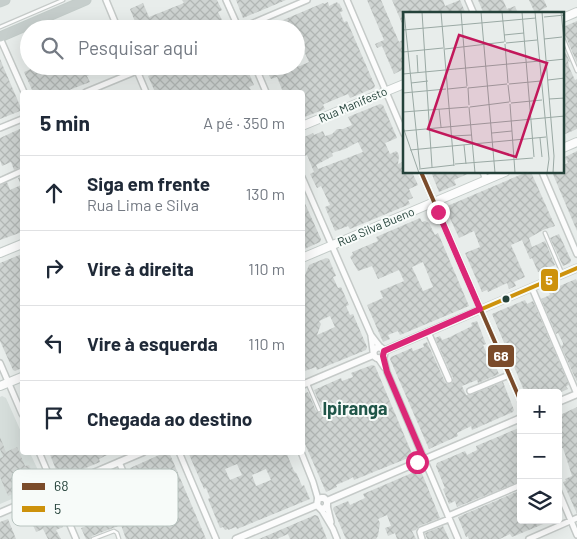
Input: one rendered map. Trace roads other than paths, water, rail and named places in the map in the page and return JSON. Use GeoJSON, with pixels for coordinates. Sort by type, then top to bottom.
{"type":"FeatureCollection","features":[{"type":"Feature","properties":{"kind":"highway"},"geometry":{"type":"LineString","coordinates":[[0,2],[5,0]]}},
{"type":"Feature","properties":{"kind":"highway"},"geometry":{"type":"LineString","coordinates":[[41,20],[86,0]]}},
{"type":"Feature","properties":{"kind":"highway"},"geometry":{"type":"LineString","coordinates":[[0,38],[20,29]]}},
{"type":"Feature","properties":{"kind":"main road"},"geometry":{"type":"LineString","coordinates":[[564,18],[577,12]]}},
{"type":"Feature","properties":{"kind":"main road","name":"Rua Manifesto"},"geometry":{"type":"LineString","coordinates":[[305,125],[403,84]]}},
{"type":"Feature","properties":{"kind":"main road"},"geometry":{"type":"LineString","coordinates":[[564,148],[577,142]]}},
{"type":"Feature","properties":{"kind":"main road","name":"Rua Silva Bueno"},"geometry":{"type":"LineString","coordinates":[[305,257],[434,203],[485,176]]}},
{"type":"Feature","properties":{"kind":"main road"},"geometry":{"type":"LineString","coordinates":[[0,253],[20,245]]}},
{"type":"Feature","properties":{"kind":"main road"},"geometry":{"type":"LineString","coordinates":[[0,386],[20,378]]}},
{"type":"Feature","properties":{"kind":"street"},"geometry":{"type":"LineString","coordinates":[[106,0],[114,20]]}},
{"type":"Feature","properties":{"kind":"street"},"geometry":{"type":"LineString","coordinates":[[226,0],[235,20]]}},
{"type":"Feature","properties":{"kind":"street"},"geometry":{"type":"LineString","coordinates":[[260,20],[307,0]]}},
{"type":"Feature","properties":{"kind":"street"},"geometry":{"type":"LineString","coordinates":[[347,0],[403,132]]}},
{"type":"Feature","properties":{"kind":"street"},"geometry":{"type":"LineString","coordinates":[[468,0],[473,12]]}},
{"type":"Feature","properties":{"kind":"street"},"geometry":{"type":"LineString","coordinates":[[0,38],[23,90]]}},
{"type":"Feature","properties":{"kind":"street"},"geometry":{"type":"LineString","coordinates":[[90,90],[123,75]]}},
{"type":"Feature","properties":{"kind":"street"},"geometry":{"type":"LineString","coordinates":[[139,75],[145,90]]}},
{"type":"Feature","properties":{"kind":"street"},"geometry":{"type":"LineString","coordinates":[[259,75],[265,90]]}},
{"type":"Feature","properties":{"kind":"street"},"geometry":{"type":"LineString","coordinates":[[0,128],[20,120]]}},
{"type":"Feature","properties":{"kind":"street"},"geometry":{"type":"LineString","coordinates":[[0,181],[20,172]]}},
{"type":"Feature","properties":{"kind":"street"},"geometry":{"type":"LineString","coordinates":[[422,174],[517,393]]}},
{"type":"Feature","properties":{"kind":"street"},"geometry":{"type":"LineString","coordinates":[[543,174],[577,254]]}},
{"type":"Feature","properties":{"kind":"street"},"geometry":{"type":"LineString","coordinates":[[305,184],[458,539]]}},
{"type":"Feature","properties":{"kind":"street"},"geometry":{"type":"LineString","coordinates":[[305,384],[577,268]]}},
{"type":"Feature","properties":{"kind":"street"},"geometry":{"type":"LineString","coordinates":[[532,288],[577,394],[562,400]]}},
{"type":"Feature","properties":{"kind":"street"},"geometry":{"type":"LineString","coordinates":[[428,332],[449,380]]}},
{"type":"Feature","properties":{"kind":"street"},"geometry":{"type":"LineString","coordinates":[[0,362],[20,409]]}},
{"type":"Feature","properties":{"kind":"street"},"geometry":{"type":"LineString","coordinates":[[470,391],[509,374]]}},
{"type":"Feature","properties":{"kind":"street"},"geometry":{"type":"LineString","coordinates":[[236,539],[517,420]]}},
{"type":"Feature","properties":{"kind":"street"},"geometry":{"type":"LineString","coordinates":[[40,455],[46,469]]}},
{"type":"Feature","properties":{"kind":"street"},"geometry":{"type":"LineString","coordinates":[[104,469],[136,455]]}},
{"type":"Feature","properties":{"kind":"street"},"geometry":{"type":"LineString","coordinates":[[180,455],[216,539]]}},
{"type":"Feature","properties":{"kind":"street"},"geometry":{"type":"LineString","coordinates":[[302,455],[337,539]]}},
{"type":"Feature","properties":{"kind":"street"},"geometry":{"type":"LineString","coordinates":[[120,462],[123,469]]}},
{"type":"Feature","properties":{"kind":"street"},"geometry":{"type":"LineString","coordinates":[[422,539],[421,530],[517,487]]}},
{"type":"Feature","properties":{"kind":"street"},"geometry":{"type":"LineString","coordinates":[[562,500],[577,535]]}},
{"type":"Feature","properties":{"kind":"street"},"geometry":{"type":"LineString","coordinates":[[0,513],[12,508]]}},
{"type":"Feature","properties":{"kind":"street"},"geometry":{"type":"LineString","coordinates":[[529,539],[577,518]]}},
{"type":"Feature","properties":{"kind":"street"},"geometry":{"type":"LineString","coordinates":[[71,526],[76,539]]}},
{"type":"Feature","properties":{"kind":"lane"},"geometry":{"type":"LineString","coordinates":[[0,27],[63,0]]}},
{"type":"Feature","properties":{"kind":"lane"},"geometry":{"type":"LineString","coordinates":[[564,40],[577,71]]}},
{"type":"Feature","properties":{"kind":"lane"},"geometry":{"type":"LineString","coordinates":[[546,233],[563,274]]}},
{"type":"Feature","properties":{"kind":"lane"},"geometry":{"type":"LineString","coordinates":[[305,384],[320,410]]}},
{"type":"Feature","properties":{"kind":"lane"},"geometry":{"type":"LineString","coordinates":[[93,539],[114,531],[120,539]]}},
{"type":"Feature","properties":{"kind":"district","name":"Ipiranga"},"geometry":{"type":"Point","coordinates":[355,409]}}]}
